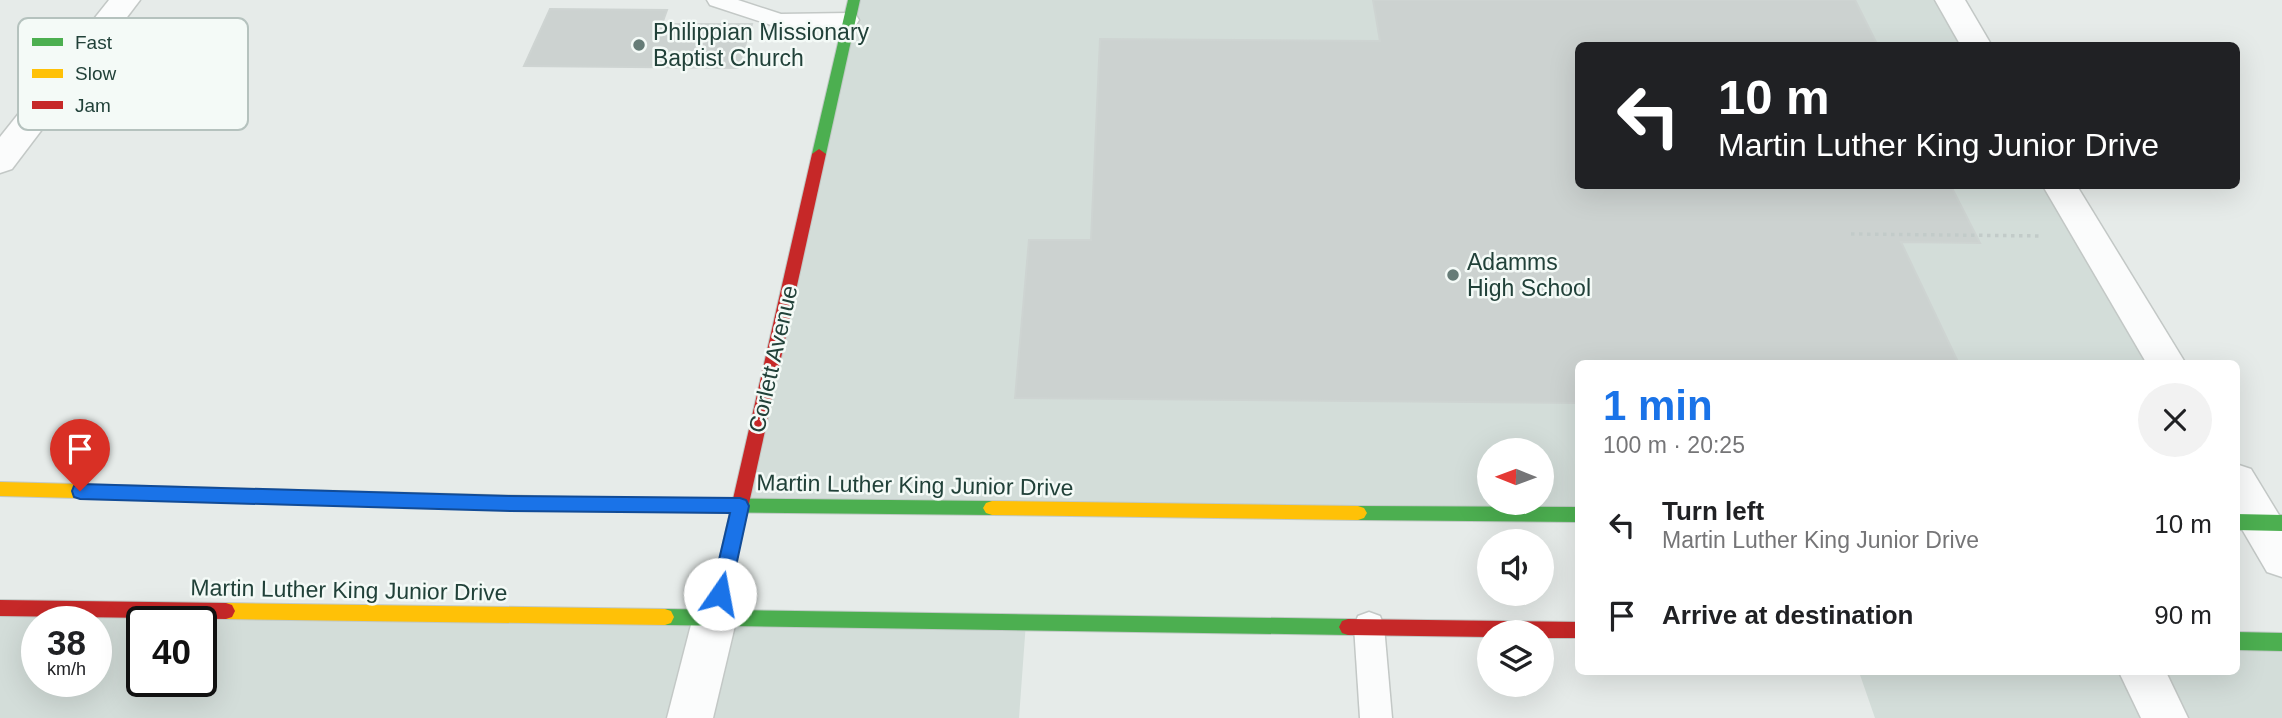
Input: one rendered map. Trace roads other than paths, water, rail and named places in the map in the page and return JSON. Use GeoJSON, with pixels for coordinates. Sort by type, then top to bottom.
{"type":"FeatureCollection","features":[{"type":"Feature","properties":{"kind":"main road","name":"Corlett Avenue"},"geometry":{"type":"LineString","coordinates":[[715,617],[851,10]]}},
{"type":"Feature","properties":{"kind":"main road","name":"Martin Luther King Junior Drive"},"geometry":{"type":"LineString","coordinates":[[0,489],[510,503],[1575,515]]}},
{"type":"Feature","properties":{"kind":"main road","name":"Martin Luther King Junior Drive"},"geometry":{"type":"LineString","coordinates":[[0,608],[1575,630]]}},
{"type":"Feature","properties":{"kind":"main road"},"geometry":{"type":"LineString","coordinates":[[2240,641],[2282,642]]}},
{"type":"Feature","properties":{"kind":"street"},"geometry":{"type":"LineString","coordinates":[[111,18],[125,0]]}},
{"type":"Feature","properties":{"kind":"street"},"geometry":{"type":"LineString","coordinates":[[1950,0],[1975,42]]}},
{"type":"Feature","properties":{"kind":"street"},"geometry":{"type":"LineString","coordinates":[[0,161],[24,130]]}},
{"type":"Feature","properties":{"kind":"street"},"geometry":{"type":"LineString","coordinates":[[2062,189],[2165,360]]}},
{"type":"Feature","properties":{"kind":"street"},"geometry":{"type":"LineString","coordinates":[[2240,488],[2282,558]]}},
{"type":"Feature","properties":{"kind":"street","name":"Corlett Avenue"},"geometry":{"type":"LineString","coordinates":[[690,718],[715,617]]}},
{"type":"Feature","properties":{"kind":"street"},"geometry":{"type":"LineString","coordinates":[[2144,675],[2165,718]]}},
{"type":"Feature","properties":{"kind":"lane"},"geometry":{"type":"LineString","coordinates":[[717,0],[780,20],[851,10]]}},
{"type":"Feature","properties":{"kind":"lane"},"geometry":{"type":"LineString","coordinates":[[1369,626],[1376,718]]}},
{"type":"Feature","properties":{"kind":"place","name":"Philippian Missionary Baptist Church"},"geometry":{"type":"Point","coordinates":[639,45]}},
{"type":"Feature","properties":{"kind":"place","name":"Adamms High School"},"geometry":{"type":"Point","coordinates":[1453,275]}}]}
